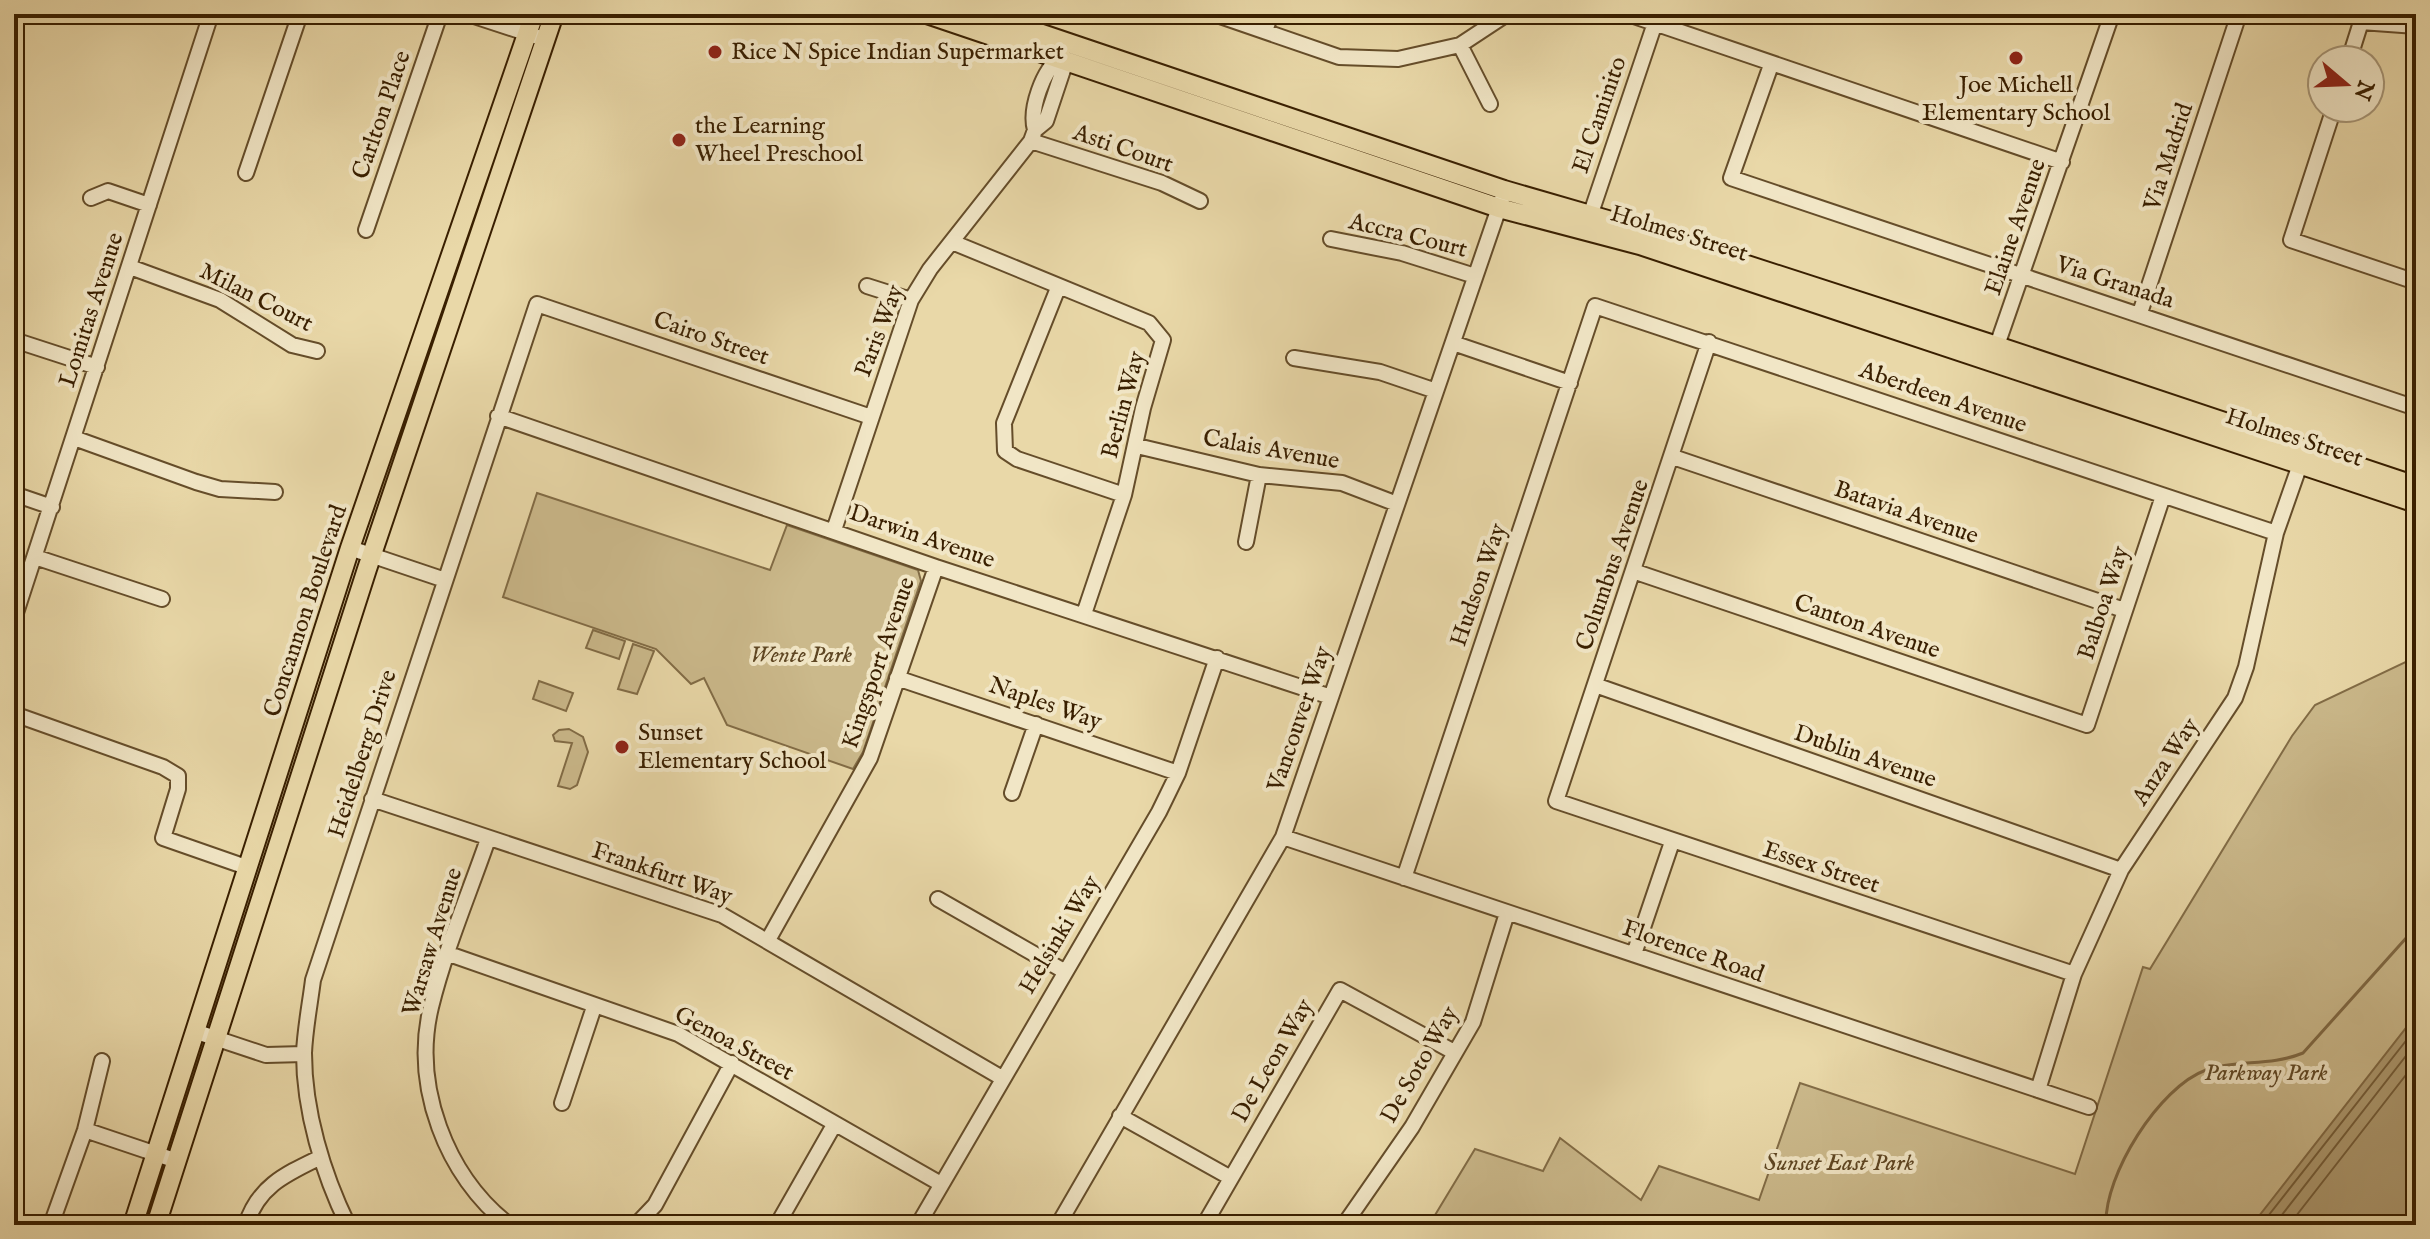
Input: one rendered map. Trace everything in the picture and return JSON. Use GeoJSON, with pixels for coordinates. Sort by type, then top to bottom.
{"type":"FeatureCollection","features":[{"type":"Feature","properties":{"kind":"main road","name":"Concannon Boulevard"},"geometry":{"type":"LineString","coordinates":[[133,1225],[350,548],[534,14]]}},
{"type":"Feature","properties":{"kind":"main road","name":"Concannon Boulevard"},"geometry":{"type":"LineString","coordinates":[[156,1225],[371,555],[554,14]]}},
{"type":"Feature","properties":{"kind":"main road","name":"Holmes Street"},"geometry":{"type":"LineString","coordinates":[[927,14],[1063,51],[1501,199],[1588,223],[1994,354],[2303,457],[2416,503]]}},
{"type":"Feature","properties":{"kind":"main road","name":"Holmes Street"},"geometry":{"type":"LineString","coordinates":[[983,14],[1063,51]]}},
{"type":"Feature","properties":{"kind":"main road","name":"Holmes Street"},"geometry":{"type":"LineString","coordinates":[[2303,457],[2416,486]]}},
{"type":"Feature","properties":{"kind":"street","name":"Lomitas Avenue"},"geometry":{"type":"LineString","coordinates":[[14,619],[211,14]]}},
{"type":"Feature","properties":{"kind":"street"},"geometry":{"type":"LineString","coordinates":[[246,173],[300,14]]}},
{"type":"Feature","properties":{"kind":"street","name":"Carlton Place"},"geometry":{"type":"LineString","coordinates":[[366,230],[440,14]]}},
{"type":"Feature","properties":{"kind":"street"},"geometry":{"type":"LineString","coordinates":[[468,14],[546,40]]}},
{"type":"Feature","properties":{"kind":"street"},"geometry":{"type":"LineString","coordinates":[[1214,14],[1339,57],[1398,59],[1460,45],[1507,14]]}},
{"type":"Feature","properties":{"kind":"street"},"geometry":{"type":"LineString","coordinates":[[1265,31],[1271,14]]}},
{"type":"Feature","properties":{"kind":"street"},"geometry":{"type":"LineString","coordinates":[[1628,14],[1657,18],[1771,65],[2062,162]]}},
{"type":"Feature","properties":{"kind":"street","name":"Elaine Avenue"},"geometry":{"type":"LineString","coordinates":[[1994,354],[2112,14]]}},
{"type":"Feature","properties":{"kind":"street","name":"Via Madrid"},"geometry":{"type":"LineString","coordinates":[[2140,313],[2239,14]]}},
{"type":"Feature","properties":{"kind":"street","name":"El Caminito"},"geometry":{"type":"LineString","coordinates":[[1588,223],[1657,18]]}},
{"type":"Feature","properties":{"kind":"street"},"geometry":{"type":"LineString","coordinates":[[2354,44],[2361,22],[2416,26]]}},
{"type":"Feature","properties":{"kind":"street"},"geometry":{"type":"LineString","coordinates":[[1460,45],[1490,104]]}},
{"type":"Feature","properties":{"kind":"street","name":"Paris Way"},"geometry":{"type":"LineString","coordinates":[[834,530],[911,300],[1046,121],[1063,70],[1063,51]]}},
{"type":"Feature","properties":{"kind":"street","name":"Via Granada"},"geometry":{"type":"LineString","coordinates":[[1771,65],[1731,178],[2416,408]]}},
{"type":"Feature","properties":{"kind":"street"},"geometry":{"type":"LineString","coordinates":[[2329,124],[2291,240],[2416,282]]}},
{"type":"Feature","properties":{"kind":"street","name":"Asti Court"},"geometry":{"type":"LineString","coordinates":[[1033,136],[1162,183],[1200,201]]}},
{"type":"Feature","properties":{"kind":"street"},"geometry":{"type":"LineString","coordinates":[[91,198],[108,191],[149,205]]}},
{"type":"Feature","properties":{"kind":"street","name":"Vancouver Way"},"geometry":{"type":"LineString","coordinates":[[1058,1225],[1283,837],[1501,199]]}},
{"type":"Feature","properties":{"kind":"street","name":"Accra Court"},"geometry":{"type":"LineString","coordinates":[[1331,239],[1402,253],[1475,276]]}},
{"type":"Feature","properties":{"kind":"street","name":"Berlin Way"},"geometry":{"type":"LineString","coordinates":[[952,242],[1149,323],[1163,340],[1143,408],[1124,495],[1084,614]]}},
{"type":"Feature","properties":{"kind":"street","name":"Milan Court"},"geometry":{"type":"LineString","coordinates":[[130,267],[220,300],[292,345],[317,351]]}},
{"type":"Feature","properties":{"kind":"street"},"geometry":{"type":"LineString","coordinates":[[867,286],[911,300]]}},
{"type":"Feature","properties":{"kind":"street"},"geometry":{"type":"LineString","coordinates":[[1058,288],[1004,423],[1005,451],[1017,459],[1124,495]]}},
{"type":"Feature","properties":{"kind":"street","name":"Cairo Street"},"geometry":{"type":"LineString","coordinates":[[537,304],[871,417]]}},
{"type":"Feature","properties":{"kind":"street","name":"Heidelberg Drive"},"geometry":{"type":"LineString","coordinates":[[348,1225],[321,1157],[304,1054],[313,980],[537,304]]}},
{"type":"Feature","properties":{"kind":"street","name":"Aberdeen Avenue"},"geometry":{"type":"LineString","coordinates":[[1595,306],[2276,533]]}},
{"type":"Feature","properties":{"kind":"street","name":"Hudson Way"},"geometry":{"type":"LineString","coordinates":[[1404,878],[1595,306]]}},
{"type":"Feature","properties":{"kind":"street"},"geometry":{"type":"LineString","coordinates":[[14,340],[97,367]]}},
{"type":"Feature","properties":{"kind":"street","name":"Columbus Avenue"},"geometry":{"type":"LineString","coordinates":[[1556,801],[1709,342]]}},
{"type":"Feature","properties":{"kind":"street"},"geometry":{"type":"LineString","coordinates":[[1453,343],[1570,383]]}},
{"type":"Feature","properties":{"kind":"street"},"geometry":{"type":"LineString","coordinates":[[1294,358],[1380,372],[1436,391]]}},
{"type":"Feature","properties":{"kind":"street","name":"Darwin Avenue"},"geometry":{"type":"LineString","coordinates":[[498,416],[936,567],[1331,697]]}},
{"type":"Feature","properties":{"kind":"street"},"geometry":{"type":"LineString","coordinates":[[74,438],[220,489],[275,492]]}},
{"type":"Feature","properties":{"kind":"street","name":"Calais Avenue"},"geometry":{"type":"LineString","coordinates":[[1137,446],[1259,475],[1342,483],[1397,504]]}},
{"type":"Feature","properties":{"kind":"street","name":"Batavia Avenue"},"geometry":{"type":"LineString","coordinates":[[1673,457],[2124,610]]}},
{"type":"Feature","properties":{"kind":"street","name":"Anza Way"},"geometry":{"type":"LineString","coordinates":[[2038,1090],[2074,974],[2121,870],[2235,698],[2246,667],[2276,533],[2303,457]]}},
{"type":"Feature","properties":{"kind":"street"},"geometry":{"type":"LineString","coordinates":[[1246,542],[1259,475]]}},
{"type":"Feature","properties":{"kind":"street"},"geometry":{"type":"LineString","coordinates":[[14,494],[52,507]]}},
{"type":"Feature","properties":{"kind":"street","name":"Balboa Way"},"geometry":{"type":"LineString","coordinates":[[2087,725],[2163,496]]}},
{"type":"Feature","properties":{"kind":"street"},"geometry":{"type":"LineString","coordinates":[[350,548],[445,580]]}},
{"type":"Feature","properties":{"kind":"street"},"geometry":{"type":"LineString","coordinates":[[35,557],[162,599]]}},
{"type":"Feature","properties":{"kind":"street","name":"Kingsport Avenue"},"geometry":{"type":"LineString","coordinates":[[768,940],[870,758],[936,567]]}},
{"type":"Feature","properties":{"kind":"street","name":"Canton Avenue"},"geometry":{"type":"LineString","coordinates":[[1633,571],[2087,725]]}},
{"type":"Feature","properties":{"kind":"street","name":"Helsinki Way"},"geometry":{"type":"LineString","coordinates":[[918,1225],[1159,812],[1178,773],[1217,658]]}},
{"type":"Feature","properties":{"kind":"street","name":"Naples Way"},"geometry":{"type":"LineString","coordinates":[[897,678],[1178,773]]}},
{"type":"Feature","properties":{"kind":"street","name":"Dublin Avenue"},"geometry":{"type":"LineString","coordinates":[[1595,685],[2121,870]]}},
{"type":"Feature","properties":{"kind":"street"},"geometry":{"type":"LineString","coordinates":[[14,714],[163,767],[178,776],[178,789],[163,838],[249,868]]}},
{"type":"Feature","properties":{"kind":"street"},"geometry":{"type":"LineString","coordinates":[[1012,793],[1036,724]]}},
{"type":"Feature","properties":{"kind":"street","name":"Frankfurt Way"},"geometry":{"type":"LineString","coordinates":[[372,799],[722,915],[1002,1078]]}},
{"type":"Feature","properties":{"kind":"street","name":"Essex Street"},"geometry":{"type":"LineString","coordinates":[[1556,801],[2074,974]]}},
{"type":"Feature","properties":{"kind":"street","name":"Florence Road"},"geometry":{"type":"LineString","coordinates":[[1283,837],[2089,1107]]}},
{"type":"Feature","properties":{"kind":"street","name":"Warsaw Avenue"},"geometry":{"type":"LineString","coordinates":[[488,839],[431,1008],[426,1046],[434,1113],[458,1172],[494,1213],[509,1225]]}},
{"type":"Feature","properties":{"kind":"street"},"geometry":{"type":"LineString","coordinates":[[1634,954],[1672,842]]}},
{"type":"Feature","properties":{"kind":"street"},"geometry":{"type":"LineString","coordinates":[[938,899],[1064,971]]}},
{"type":"Feature","properties":{"kind":"street","name":"De Soto Way"},"geometry":{"type":"LineString","coordinates":[[1344,1225],[1412,1127],[1473,1022],[1507,913]]}},
{"type":"Feature","properties":{"kind":"street","name":"Genoa Street"},"geometry":{"type":"LineString","coordinates":[[449,954],[678,1034],[941,1184]]}},
{"type":"Feature","properties":{"kind":"street","name":"De Leon Way"},"geometry":{"type":"LineString","coordinates":[[1204,1225],[1340,990],[1454,1052]]}},
{"type":"Feature","properties":{"kind":"street"},"geometry":{"type":"LineString","coordinates":[[562,1103],[594,1007]]}},
{"type":"Feature","properties":{"kind":"street"},"geometry":{"type":"LineString","coordinates":[[197,1032],[266,1055],[304,1054]]}},
{"type":"Feature","properties":{"kind":"street"},"geometry":{"type":"LineString","coordinates":[[51,1225],[85,1130],[102,1061]]}},
{"type":"Feature","properties":{"kind":"street"},"geometry":{"type":"LineString","coordinates":[[636,1225],[655,1205],[732,1063]]}},
{"type":"Feature","properties":{"kind":"street"},"geometry":{"type":"LineString","coordinates":[[1120,1116],[1231,1178]]}},
{"type":"Feature","properties":{"kind":"street"},"geometry":{"type":"LineString","coordinates":[[777,1225],[834,1125]]}},
{"type":"Feature","properties":{"kind":"street"},"geometry":{"type":"LineString","coordinates":[[85,1130],[177,1161]]}},
{"type":"Feature","properties":{"kind":"street"},"geometry":{"type":"LineString","coordinates":[[246,1225],[252,1207],[276,1179],[321,1157]]}},
{"type":"Feature","properties":{"kind":"green space","name":"Wente Park"},"geometry":{"type":"Polygon","coordinates":[[[537,493],[770,570],[787,525],[918,570],[921,581],[863,752],[853,769],[727,725],[704,678],[691,684],[656,649],[503,597],[537,493]]]}},
{"type":"Feature","properties":{"kind":"green space"},"geometry":{"type":"Polygon","coordinates":[[[593,630],[625,641],[619,659],[586,648],[593,630]]]}},
{"type":"Feature","properties":{"kind":"green space"},"geometry":{"type":"Polygon","coordinates":[[[633,644],[654,651],[637,694],[618,689],[633,644]]]}},
{"type":"Feature","properties":{"kind":"green space","name":"Parkway Park"},"geometry":{"type":"Polygon","coordinates":[[[2416,657],[2416,1225],[1429,1225],[1475,1149],[1543,1171],[1560,1138],[1641,1200],[1659,1166],[1759,1200],[1800,1083],[2075,1174],[2143,967],[2150,969],[2292,736],[2315,705],[2416,657]]]}},
{"type":"Feature","properties":{"kind":"green space"},"geometry":{"type":"Polygon","coordinates":[[[539,681],[573,693],[566,711],[533,699],[539,681]]]}},
{"type":"Feature","properties":{"kind":"green space"},"geometry":{"type":"Polygon","coordinates":[[[569,729],[583,737],[588,752],[577,785],[570,789],[558,786],[572,743],[555,741],[553,735],[559,730],[569,729]]]}},
{"type":"Feature","properties":{"kind":"water"},"geometry":{"type":"Polygon","coordinates":[[[2416,1015],[2416,1225],[2252,1225],[2416,1015]]]}},
{"type":"Feature","properties":{"kind":"waterway"},"geometry":{"type":"LineString","coordinates":[[2106,1225],[2114,1182],[2124,1158],[2153,1113],[2170,1094],[2188,1079],[2206,1070],[2278,1060],[2303,1053],[2416,927]]}},
{"type":"Feature","properties":{"kind":"place","name":"Rice N Spice Indian Supermarket"},"geometry":{"type":"Point","coordinates":[715,52]}},
{"type":"Feature","properties":{"kind":"place","name":"Joe Michell Elementary School"},"geometry":{"type":"Point","coordinates":[2016,58]}},
{"type":"Feature","properties":{"kind":"place","name":"the Learning Wheel Preschool"},"geometry":{"type":"Point","coordinates":[679,140]}},
{"type":"Feature","properties":{"kind":"place","name":"Sunset Elementary School"},"geometry":{"type":"Point","coordinates":[622,747]}},
{"type":"Feature","properties":{"kind":"park label","name":"Sunset East Park"},"geometry":{"type":"Point","coordinates":[1839,1163]}}]}
